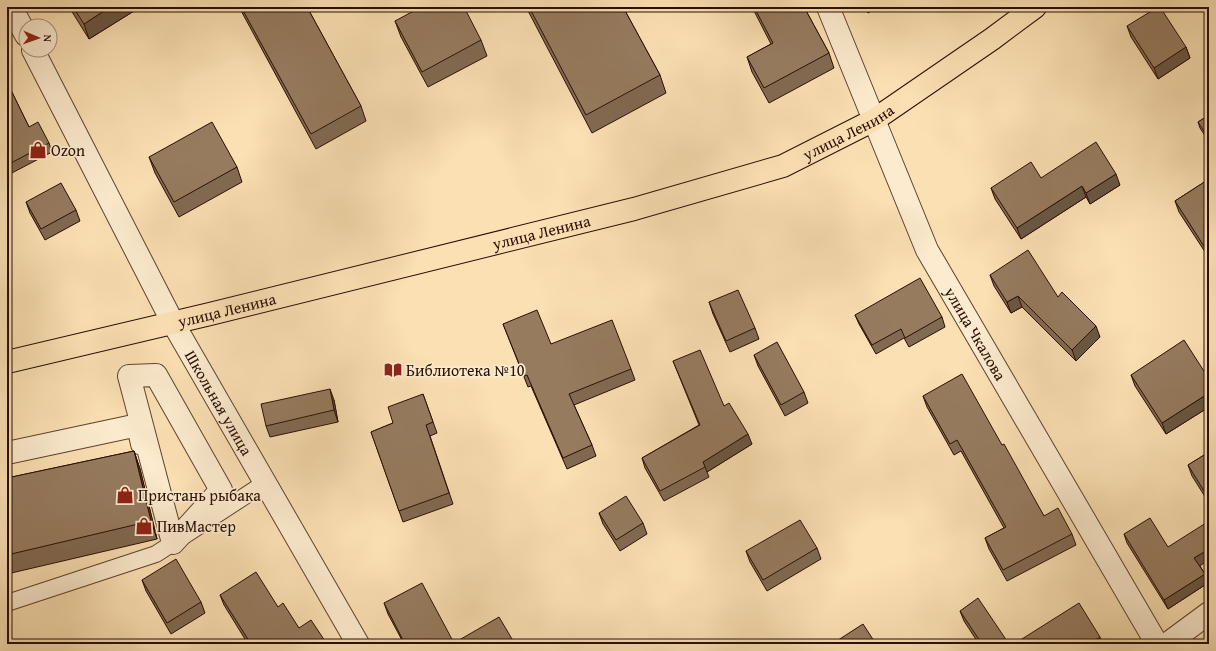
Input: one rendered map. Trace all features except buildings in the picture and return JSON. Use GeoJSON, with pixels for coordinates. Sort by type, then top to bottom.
{"type":"FeatureCollection","features":[{"type":"Feature","properties":{"kind":"highway","name":"улица Ленина"},"geometry":{"type":"LineString","coordinates":[[7,362],[173,323],[634,209],[783,166],[874,120],[992,39],[1035,7]]}},
{"type":"Feature","properties":{"kind":"street"},"geometry":{"type":"LineString","coordinates":[[12,7],[18,19]]}},
{"type":"Feature","properties":{"kind":"street","name":"улица Чкалова"},"geometry":{"type":"LineString","coordinates":[[828,7],[927,250],[1157,644]]}},
{"type":"Feature","properties":{"kind":"street","name":"Школьная улица"},"geometry":{"type":"LineString","coordinates":[[38,58],[173,323],[358,644]]}},
{"type":"Feature","properties":{"kind":"street"},"geometry":{"type":"LineString","coordinates":[[156,375],[221,490],[173,543],[165,513],[129,376],[156,375]]}},
{"type":"Feature","properties":{"kind":"street"},"geometry":{"type":"LineString","coordinates":[[7,453],[138,425],[144,455],[129,458]]}},
{"type":"Feature","properties":{"kind":"street"},"geometry":{"type":"LineString","coordinates":[[1167,644],[1209,613]]}},
{"type":"Feature","properties":{"kind":"lane"},"geometry":{"type":"LineString","coordinates":[[7,603],[156,554],[265,483]]}},
{"type":"Feature","properties":{"kind":"place","name":"Ozon"},"geometry":{"type":"Point","coordinates":[38,150]}},
{"type":"Feature","properties":{"kind":"place","name":"Библиотека №10"},"geometry":{"type":"Point","coordinates":[393,370]}},
{"type":"Feature","properties":{"kind":"place","name":"Пристань рыбака"},"geometry":{"type":"Point","coordinates":[125,495]}},
{"type":"Feature","properties":{"kind":"place","name":"ПивМастер"},"geometry":{"type":"Point","coordinates":[144,526]}}]}
